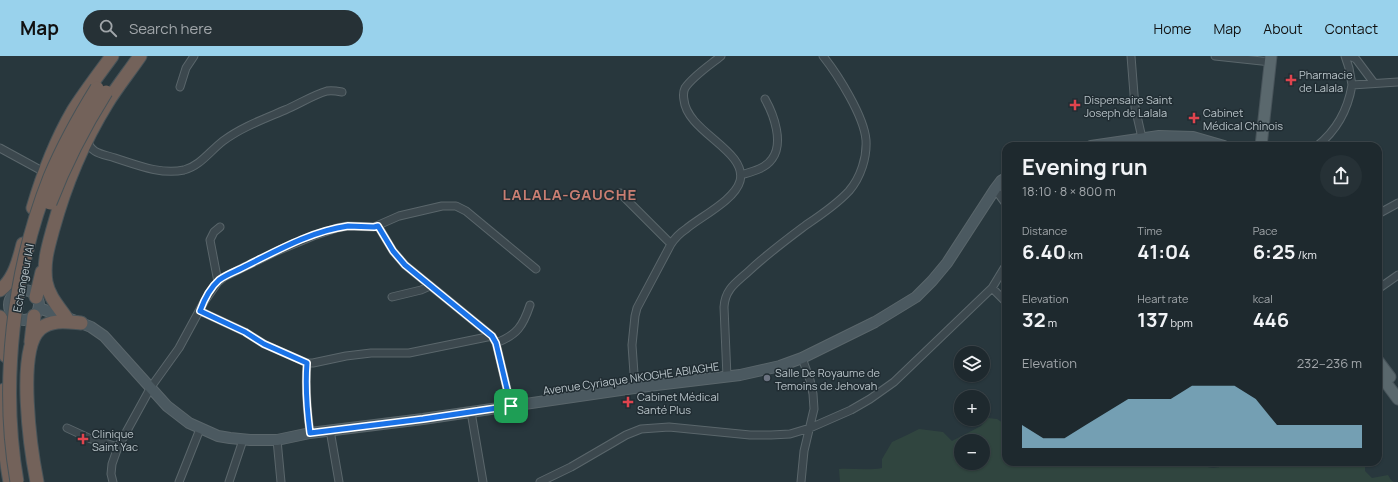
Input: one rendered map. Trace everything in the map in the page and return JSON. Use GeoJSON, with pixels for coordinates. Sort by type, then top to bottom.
{"type":"FeatureCollection","features":[{"type":"Feature","properties":{"kind":"highway"},"geometry":{"type":"LineString","coordinates":[[10,482],[5,444],[3,410],[6,348],[4,325],[7,306],[44,172],[55,145],[73,111],[112,56]]}},
{"type":"Feature","properties":{"kind":"highway"},"geometry":{"type":"LineString","coordinates":[[102,90],[120,56]]}},
{"type":"Feature","properties":{"kind":"highway"},"geometry":{"type":"LineString","coordinates":[[102,90],[137,56]]}},
{"type":"Feature","properties":{"kind":"highway"},"geometry":{"type":"LineString","coordinates":[[37,482],[28,426],[30,344],[45,262],[54,224],[65,189],[87,140],[107,103],[140,56]]}},
{"type":"Feature","properties":{"kind":"highway","name":"Echangeur IAI"},"geometry":{"type":"LineString","coordinates":[[17,482],[12,450],[10,362],[13,330],[24,263],[39,208],[51,176],[82,111],[102,90]]}},
{"type":"Feature","properties":{"kind":"highway","name":"Echangeur IAI"},"geometry":{"type":"LineString","coordinates":[[26,482],[18,424],[17,380],[20,331],[30,274],[42,226],[52,196],[102,90]]}},
{"type":"Feature","properties":{"kind":"highway"},"geometry":{"type":"LineString","coordinates":[[0,290],[11,278],[20,257]]}},
{"type":"Feature","properties":{"kind":"highway"},"geometry":{"type":"LineString","coordinates":[[45,262],[45,274],[48,289],[64,317]]}},
{"type":"Feature","properties":{"kind":"highway"},"geometry":{"type":"LineString","coordinates":[[30,344],[36,333],[41,328],[48,325],[58,322],[82,323]]}},
{"type":"Feature","properties":{"kind":"main road"},"geometry":{"type":"LineString","coordinates":[[1268,142],[1269,100],[1273,58]]}},
{"type":"Feature","properties":{"kind":"main road"},"geometry":{"type":"LineString","coordinates":[[1262,142],[1269,100]]}},
{"type":"Feature","properties":{"kind":"main road"},"geometry":{"type":"LineString","coordinates":[[1382,366],[1398,388]]}},
{"type":"Feature","properties":{"kind":"main road"},"geometry":{"type":"LineString","coordinates":[[1382,377],[1398,399]]}},
{"type":"Feature","properties":{"kind":"street"},"geometry":{"type":"LineString","coordinates":[[180,88],[186,68],[194,56]]}},
{"type":"Feature","properties":{"kind":"street"},"geometry":{"type":"LineString","coordinates":[[635,388],[632,345],[637,308],[671,244],[678,235],[729,197],[739,183],[741,175],[739,167],[732,156],[698,126],[688,113],[684,104],[683,94],[686,87],[701,72],[722,56]]}},
{"type":"Feature","properties":{"kind":"street"},"geometry":{"type":"LineString","coordinates":[[727,377],[724,307],[724,299],[727,292],[762,259],[838,201],[850,190],[859,175],[864,158],[866,139],[861,122],[846,90],[823,56]]}},
{"type":"Feature","properties":{"kind":"street"},"geometry":{"type":"LineString","coordinates":[[1130,56],[1136,107],[1142,138]]}},
{"type":"Feature","properties":{"kind":"street"},"geometry":{"type":"LineString","coordinates":[[1216,56],[1273,58]]}},
{"type":"Feature","properties":{"kind":"street"},"geometry":{"type":"LineString","coordinates":[[1322,142],[1327,138],[1342,118],[1350,95],[1352,85],[1345,56]]}},
{"type":"Feature","properties":{"kind":"street"},"geometry":{"type":"LineString","coordinates":[[1350,56],[1356,59],[1374,83]]}},
{"type":"Feature","properties":{"kind":"street"},"geometry":{"type":"LineString","coordinates":[[1352,85],[1398,82]]}},
{"type":"Feature","properties":{"kind":"street"},"geometry":{"type":"LineString","coordinates":[[87,140],[91,150],[148,168],[178,171],[194,166],[223,141],[264,118],[319,93],[330,90],[342,92]]}},
{"type":"Feature","properties":{"kind":"street"},"geometry":{"type":"LineString","coordinates":[[741,175],[766,165],[772,159],[776,149],[776,124],[765,99]]}},
{"type":"Feature","properties":{"kind":"street"},"geometry":{"type":"LineString","coordinates":[[1118,142],[1158,136],[1193,138],[1208,142]]}},
{"type":"Feature","properties":{"kind":"street"},"geometry":{"type":"LineString","coordinates":[[0,148],[44,172]]}},
{"type":"Feature","properties":{"kind":"street","name":"Avenue Cyriaque NKOGHE ABIAGHE"},"geometry":{"type":"LineString","coordinates":[[36,307],[82,323],[104,336],[178,415],[200,429],[218,436],[243,440],[277,440],[330,430],[761,372],[780,366],[802,358],[875,322],[916,297],[947,263],[1002,180]]}},
{"type":"Feature","properties":{"kind":"street"},"geometry":{"type":"LineString","coordinates":[[995,190],[1002,199]]}},
{"type":"Feature","properties":{"kind":"street"},"geometry":{"type":"LineString","coordinates":[[620,193],[671,244]]}},
{"type":"Feature","properties":{"kind":"street"},"geometry":{"type":"LineString","coordinates":[[1382,212],[1398,203]]}},
{"type":"Feature","properties":{"kind":"street"},"geometry":{"type":"LineString","coordinates":[[113,482],[111,474],[112,464],[118,447],[151,387],[179,348],[204,302],[218,282],[224,277],[277,251],[337,228],[348,226],[374,227],[399,216],[442,206],[456,206],[466,211],[536,270]]}},
{"type":"Feature","properties":{"kind":"street"},"geometry":{"type":"LineString","coordinates":[[378,226],[397,257],[492,336],[496,343],[511,406]]}},
{"type":"Feature","properties":{"kind":"street"},"geometry":{"type":"LineString","coordinates":[[218,282],[210,240],[214,232],[220,227]]}},
{"type":"Feature","properties":{"kind":"street"},"geometry":{"type":"LineString","coordinates":[[540,482],[571,467],[626,435],[641,429],[654,427],[680,427],[741,434],[790,434],[810,428],[851,410],[894,382],[992,288],[1002,272]]}},
{"type":"Feature","properties":{"kind":"street"},"geometry":{"type":"LineString","coordinates":[[1382,286],[1398,275]]}},
{"type":"Feature","properties":{"kind":"street"},"geometry":{"type":"LineString","coordinates":[[392,297],[421,290],[430,286]]}},
{"type":"Feature","properties":{"kind":"street"},"geometry":{"type":"LineString","coordinates":[[992,288],[1002,298]]}},
{"type":"Feature","properties":{"kind":"street"},"geometry":{"type":"LineString","coordinates":[[24,291],[32,293],[36,307],[28,320],[22,320],[18,319],[7,306],[19,292],[24,291]]}},
{"type":"Feature","properties":{"kind":"street"},"geometry":{"type":"LineString","coordinates":[[496,343],[515,333],[524,321],[530,305]]}},
{"type":"Feature","properties":{"kind":"street"},"geometry":{"type":"LineString","coordinates":[[200,311],[245,332],[264,344],[307,363],[313,364],[346,356],[409,353],[492,336]]}},
{"type":"Feature","properties":{"kind":"street"},"geometry":{"type":"LineString","coordinates":[[801,482],[804,451],[814,409],[810,380],[802,358]]}},
{"type":"Feature","properties":{"kind":"street"},"geometry":{"type":"LineString","coordinates":[[307,363],[307,415],[310,433]]}},
{"type":"Feature","properties":{"kind":"street"},"geometry":{"type":"LineString","coordinates":[[471,412],[483,482]]}},
{"type":"Feature","properties":{"kind":"street"},"geometry":{"type":"LineString","coordinates":[[67,428],[91,440],[118,447]]}},
{"type":"Feature","properties":{"kind":"street"},"geometry":{"type":"LineString","coordinates":[[179,482],[200,429]]}},
{"type":"Feature","properties":{"kind":"street"},"geometry":{"type":"LineString","coordinates":[[330,430],[339,482]]}},
{"type":"Feature","properties":{"kind":"street"},"geometry":{"type":"LineString","coordinates":[[229,482],[243,440]]}},
{"type":"Feature","properties":{"kind":"street"},"geometry":{"type":"LineString","coordinates":[[277,440],[281,482]]}},
{"type":"Feature","properties":{"kind":"green space"},"geometry":{"type":"Polygon","coordinates":[[[990,418],[997,419],[1002,422],[1002,466],[1205,466],[1214,468],[1223,466],[1365,466],[1365,471],[1372,478],[1388,475],[1394,482],[840,482],[839,469],[882,468],[882,459],[892,442],[919,429],[943,432],[952,441],[954,440],[954,470],[990,470],[990,434],[966,434],[981,426],[990,426],[990,418]]]}},
{"type":"Feature","properties":{"kind":"place","name":"Pharmacie de Lalala"},"geometry":{"type":"Point","coordinates":[1291,80]}},
{"type":"Feature","properties":{"kind":"place","name":"Dispensaire Saint Joseph de Lalala"},"geometry":{"type":"Point","coordinates":[1075,105]}},
{"type":"Feature","properties":{"kind":"place","name":"Cabinet Médical Chinois"},"geometry":{"type":"Point","coordinates":[1194,118]}},
{"type":"Feature","properties":{"kind":"place","name":"Salle De Royaume de Temoins de Jehovah"},"geometry":{"type":"Point","coordinates":[767,378]}},
{"type":"Feature","properties":{"kind":"place","name":"Cabinet Médical Santé Plus"},"geometry":{"type":"Point","coordinates":[628,402]}},
{"type":"Feature","properties":{"kind":"place","name":"Clinique Saint Yac"},"geometry":{"type":"Point","coordinates":[83,439]}},
{"type":"Feature","properties":{"kind":"district","name":"LALALA-GAUCHE"},"geometry":{"type":"Point","coordinates":[570,194]}},
{"type":"Feature","properties":{"kind":"route"},"geometry":{"type":"LineString","coordinates":[[348,226],[378,226],[397,257],[405,265],[492,336],[496,343],[511,406],[310,433],[307,415],[307,363],[264,344],[245,332],[200,311],[213,288],[224,277],[277,251],[337,228],[348,226]]}}]}
